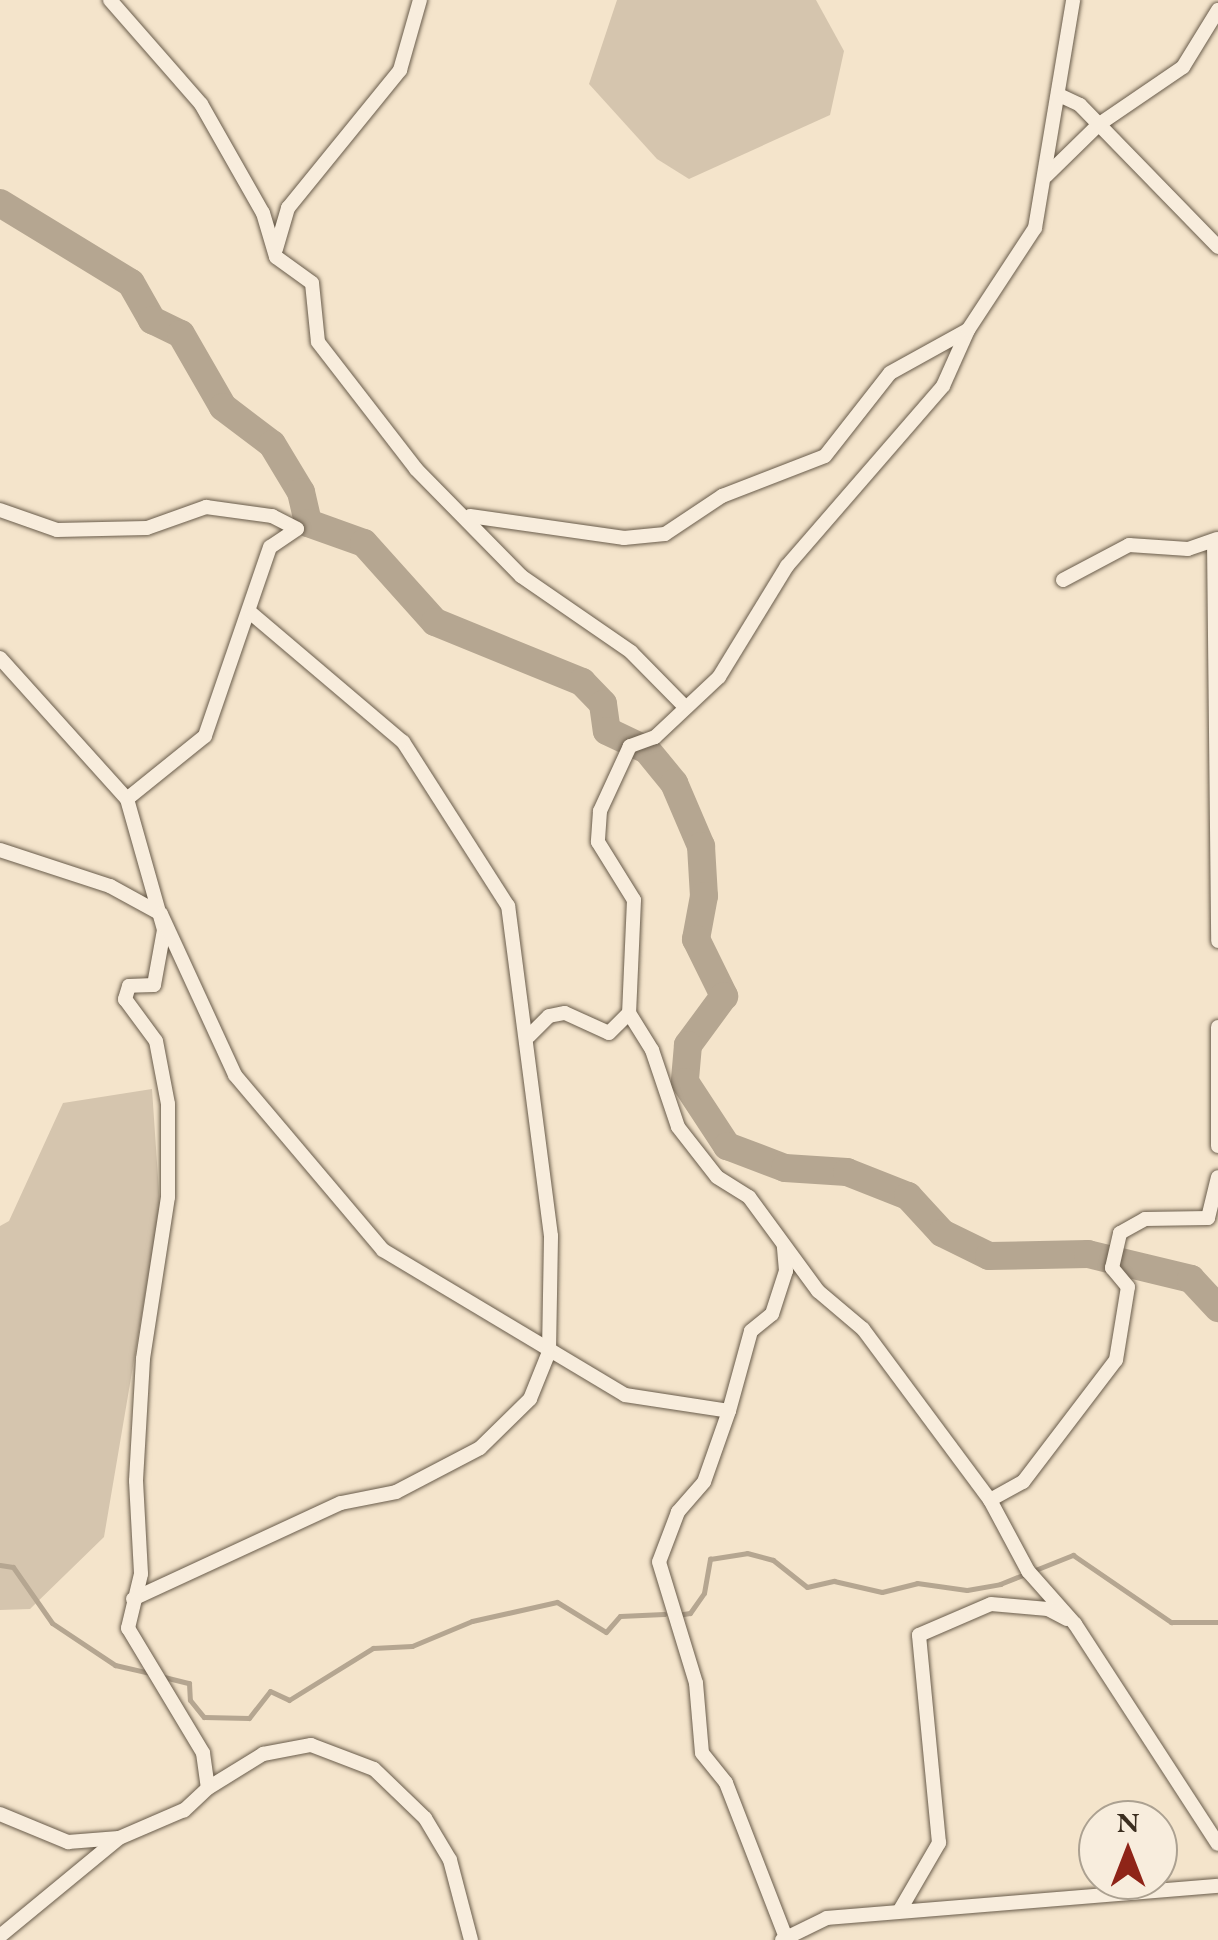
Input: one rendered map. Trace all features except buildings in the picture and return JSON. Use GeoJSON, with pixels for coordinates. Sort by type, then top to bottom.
{"type":"FeatureCollection","features":[{"type":"Feature","properties":{"kind":"street"},"geometry":{"type":"LineString","coordinates":[[110,0],[201,104],[263,212],[276,258],[312,283],[318,342],[416,469],[466,515],[521,576],[630,652],[685,707]]}},
{"type":"Feature","properties":{"kind":"street"},"geometry":{"type":"LineString","coordinates":[[276,258],[288,208],[400,70],[420,0]]}},
{"type":"Feature","properties":{"kind":"street"},"geometry":{"type":"LineString","coordinates":[[1073,0],[1036,228],[968,330],[943,386],[788,566],[719,677],[654,737],[630,746],[600,811],[598,842],[634,900],[629,1013],[652,1050],[678,1127],[784,1246],[818,1291],[863,1329],[990,1500],[1028,1571],[1076,1624],[1218,1844]]}},
{"type":"Feature","properties":{"kind":"street"},"geometry":{"type":"LineString","coordinates":[[1046,176],[1098,125],[1183,67],[1218,10]]}},
{"type":"Feature","properties":{"kind":"street"},"geometry":{"type":"LineString","coordinates":[[1060,95],[1098,125],[1218,248]]}},
{"type":"Feature","properties":{"kind":"street"},"geometry":{"type":"LineString","coordinates":[[466,515],[624,538],[665,534],[722,496],[825,456],[890,373],[968,330]]}},
{"type":"Feature","properties":{"kind":"street"},"geometry":{"type":"LineString","coordinates":[[0,510],[57,530],[147,528],[206,507],[272,516],[297,529],[270,547],[252,614],[212,697],[204,736],[127,799]]}},
{"type":"Feature","properties":{"kind":"street"},"geometry":{"type":"LineString","coordinates":[[1063,580],[1129,545],[1188,549],[1216,540],[1218,941]]}},
{"type":"Feature","properties":{"kind":"street"},"geometry":{"type":"LineString","coordinates":[[133,1598],[342,1503],[396,1492],[480,1448],[530,1399],[549,1352],[551,1236],[529,1036],[508,906],[480,856],[402,742],[252,614]]}},
{"type":"Feature","properties":{"kind":"street"},"geometry":{"type":"LineString","coordinates":[[0,658],[127,799],[161,914],[235,1075],[383,1250],[626,1396],[728,1412]]}},
{"type":"Feature","properties":{"kind":"street"},"geometry":{"type":"LineString","coordinates":[[0,850],[110,886],[161,914]]}},
{"type":"Feature","properties":{"kind":"street"},"geometry":{"type":"LineString","coordinates":[[161,914],[154,985],[129,986],[125,999],[156,1041],[168,1104],[168,1197],[143,1360],[140,1574],[128,1628],[203,1753],[208,1788]]}},
{"type":"Feature","properties":{"kind":"street"},"geometry":{"type":"LineString","coordinates":[[529,1036],[548,1016],[565,1014],[609,1034],[629,1013]]}},
{"type":"Feature","properties":{"kind":"street"},"geometry":{"type":"LineString","coordinates":[[1218,1031],[1218,1146]]}},
{"type":"Feature","properties":{"kind":"street"},"geometry":{"type":"LineString","coordinates":[[990,1500],[1022,1482],[1116,1360],[1128,1287],[1112,1268],[1120,1233],[1145,1219],[1213,1218],[1218,1177]]}},
{"type":"Feature","properties":{"kind":"street"},"geometry":{"type":"LineString","coordinates":[[784,1246],[782,1286],[772,1314],[751,1331],[704,1482],[678,1512],[659,1562],[696,1682],[702,1753],[726,1782],[784,1939],[827,1918],[900,1910],[966,1912],[1218,1886]]}},
{"type":"Feature","properties":{"kind":"street"},"geometry":{"type":"LineString","coordinates":[[900,1910],[938,1842],[919,1636],[990,1604],[1048,1609],[1076,1624]]}},
{"type":"Feature","properties":{"kind":"street"},"geometry":{"type":"LineString","coordinates":[[0,1936],[120,1838],[184,1810],[208,1788],[263,1754],[311,1745],[374,1768],[425,1818],[450,1860],[471,1940]]}},
{"type":"Feature","properties":{"kind":"street"},"geometry":{"type":"LineString","coordinates":[[0,1814],[68,1842],[120,1838]]}},
{"type":"Feature","properties":{"kind":"shaded area"},"geometry":{"type":"Polygon","coordinates":[[[617,0],[816,0],[844,51],[830,115],[689,179],[657,159],[589,84],[617,0]]]}},
{"type":"Feature","properties":{"kind":"shaded area"},"geometry":{"type":"Polygon","coordinates":[[[152,1089],[160,1207],[104,1537],[30,1609],[0,1610],[0,1226],[9,1221],[63,1103],[152,1089]]]}},
{"type":"Feature","properties":{"kind":"waterway"},"geometry":{"type":"LineString","coordinates":[[0,203],[131,283],[152,320],[181,334],[223,407],[272,444],[301,492],[308,523],[364,543],[435,622],[582,682],[603,704],[607,731],[647,750],[674,783],[701,846],[704,896],[696,939],[724,996],[688,1045],[685,1082],[727,1146],[785,1168],[847,1172],[908,1196],[942,1233],[989,1256],[1088,1254],[1191,1279],[1218,1308]]}},
{"type":"Feature","properties":{"kind":"waterway"},"geometry":{"type":"LineString","coordinates":[[677,1615],[690,1613],[704,1593],[710,1559],[747,1553],[773,1560],[807,1587],[834,1581],[882,1592],[917,1583],[967,1590],[1000,1584],[1073,1555],[1171,1622],[1218,1622]]}},
{"type":"Feature","properties":{"kind":"waterway"},"geometry":{"type":"LineString","coordinates":[[0,1565],[13,1567],[52,1623],[115,1665],[149,1673]]}},
{"type":"Feature","properties":{"kind":"waterway"},"geometry":{"type":"LineString","coordinates":[[160,1676],[189,1683],[190,1700],[204,1717],[249,1718],[270,1691],[289,1700],[373,1648],[412,1646],[472,1621],[557,1602],[606,1632],[620,1616],[664,1614]]}}]}
